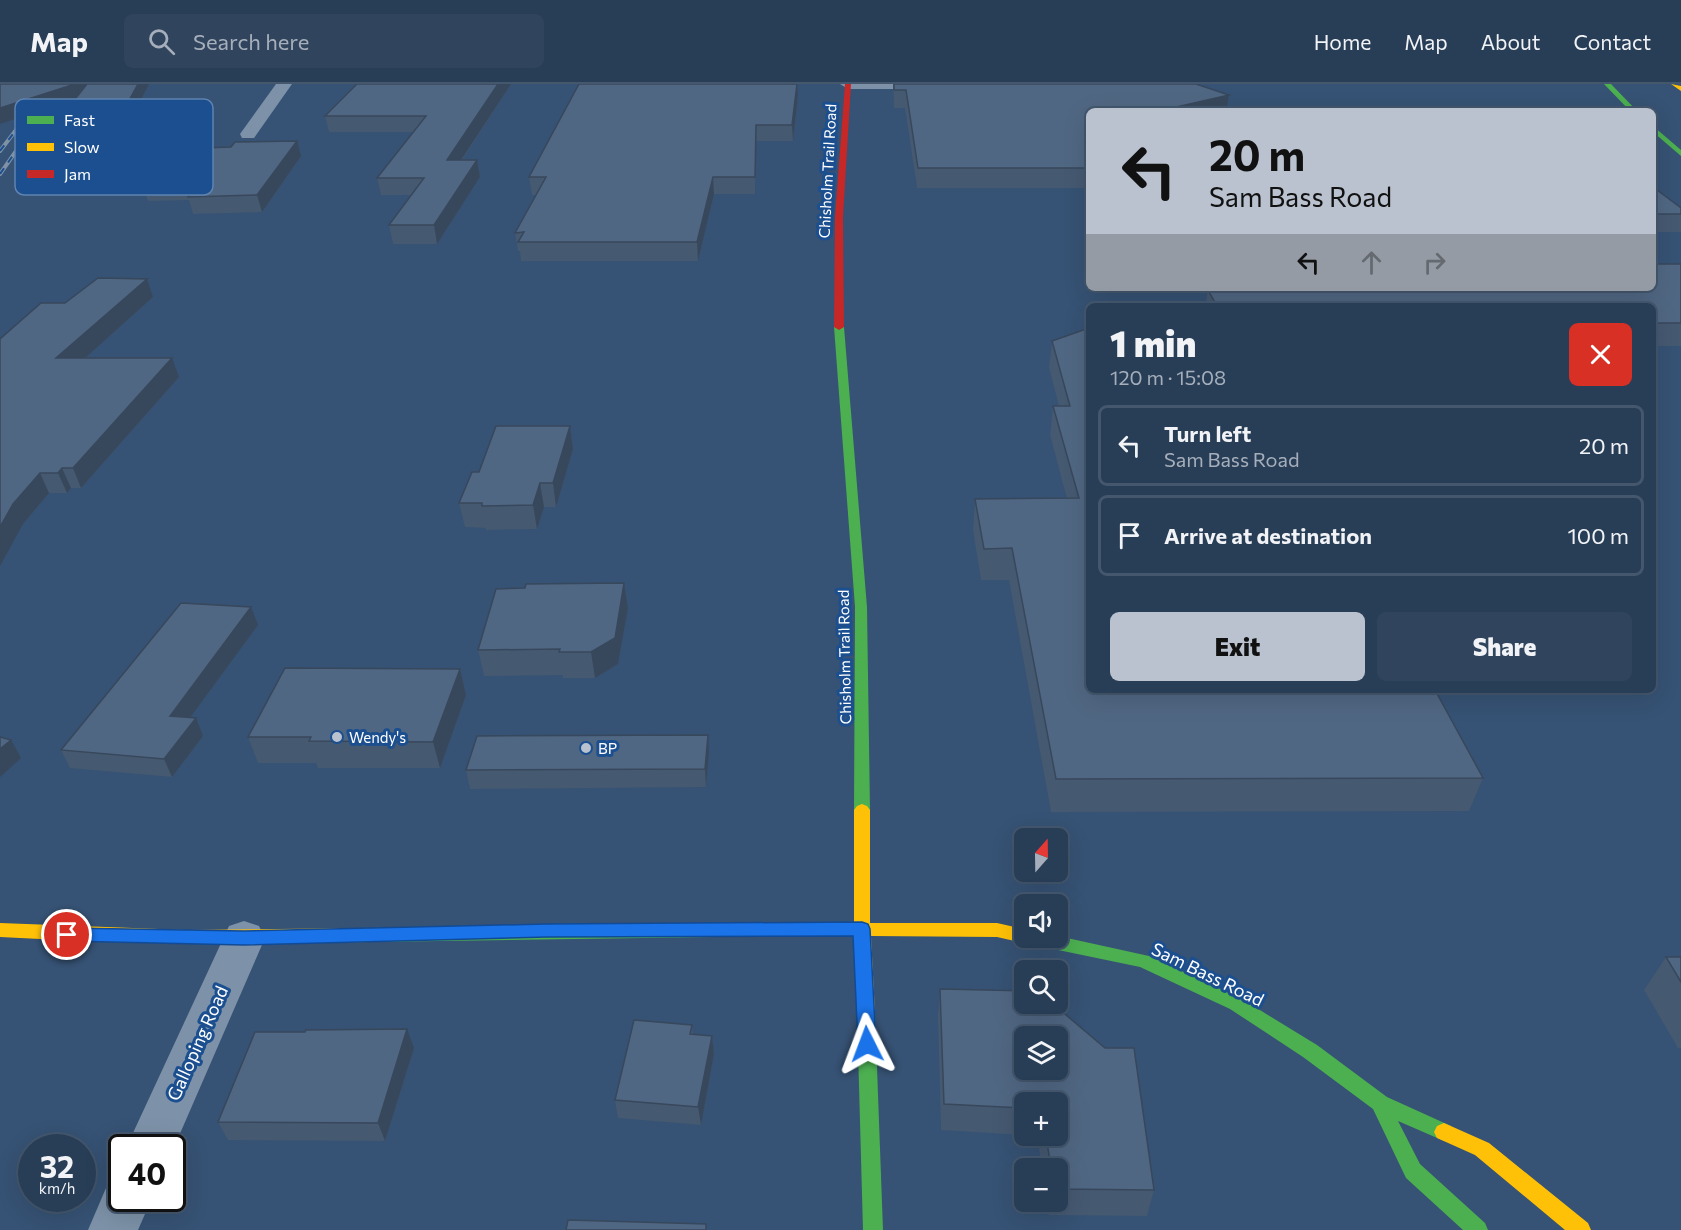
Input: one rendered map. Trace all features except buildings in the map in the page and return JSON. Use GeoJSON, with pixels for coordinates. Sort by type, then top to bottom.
{"type":"FeatureCollection","features":[{"type":"Feature","properties":{"kind":"main road","name":"Chisholm Trail Road"},"geometry":{"type":"LineString","coordinates":[[848,84],[839,217],[839,324],[861,607],[862,929],[873,1230]]}},
{"type":"Feature","properties":{"kind":"main road"},"geometry":{"type":"LineString","coordinates":[[1607,84],[1631,108]]}},
{"type":"Feature","properties":{"kind":"main road"},"geometry":{"type":"LineString","coordinates":[[1674,84],[1681,89]]}},
{"type":"Feature","properties":{"kind":"main road"},"geometry":{"type":"LineString","coordinates":[[1656,131],[1681,154]]}},
{"type":"Feature","properties":{"kind":"main road"},"geometry":{"type":"LineString","coordinates":[[0,930],[90,936],[244,938],[535,931],[862,929],[997,930],[1014,934]]}},
{"type":"Feature","properties":{"kind":"main road","name":"Sam Bass Road"},"geometry":{"type":"LineString","coordinates":[[1068,945],[1143,961],[1236,1004],[1310,1051],[1380,1103],[1482,1149],[1581,1230]]}},
{"type":"Feature","properties":{"kind":"main road","name":"Sam Bass Road"},"geometry":{"type":"LineString","coordinates":[[1380,1103],[1413,1171],[1478,1230]]}},
{"type":"Feature","properties":{"kind":"street"},"geometry":{"type":"LineString","coordinates":[[248,134],[284,84]]}},
{"type":"Feature","properties":{"kind":"street"},"geometry":{"type":"LineString","coordinates":[[848,84],[955,84]]}},
{"type":"Feature","properties":{"kind":"street","name":"Galloping Road"},"geometry":{"type":"LineString","coordinates":[[156,1134],[244,938]]}},
{"type":"Feature","properties":{"kind":"street"},"geometry":{"type":"LineString","coordinates":[[113,1230],[121,1212]]}},
{"type":"Feature","properties":{"kind":"railway"},"geometry":{"type":"LineString","coordinates":[[40,99],[51,84]]}},
{"type":"Feature","properties":{"kind":"railway"},"geometry":{"type":"LineString","coordinates":[[52,99],[63,84]]}},
{"type":"Feature","properties":{"kind":"railway"},"geometry":{"type":"LineString","coordinates":[[0,151],[15,131]]}},
{"type":"Feature","properties":{"kind":"railway"},"geometry":{"type":"LineString","coordinates":[[0,174],[15,153]]}},
{"type":"Feature","properties":{"kind":"traffic: fast"},"geometry":{"type":"LineString","coordinates":[[1607,84],[1631,108]]}},
{"type":"Feature","properties":{"kind":"traffic: fast"},"geometry":{"type":"LineString","coordinates":[[1656,131],[1681,154]]}},
{"type":"Feature","properties":{"kind":"traffic: fast"},"geometry":{"type":"LineString","coordinates":[[839,327],[861,607],[862,810]]}},
{"type":"Feature","properties":{"kind":"traffic: fast"},"geometry":{"type":"LineString","coordinates":[[371,935],[789,929]]}},
{"type":"Feature","properties":{"kind":"traffic: fast"},"geometry":{"type":"LineString","coordinates":[[1068,945],[1143,961],[1236,1004],[1310,1051],[1380,1103],[1444,1132]]}},
{"type":"Feature","properties":{"kind":"traffic: fast"},"geometry":{"type":"LineString","coordinates":[[866,1013],[873,1230]]}},
{"type":"Feature","properties":{"kind":"traffic: fast"},"geometry":{"type":"LineString","coordinates":[[1380,1103],[1413,1171],[1478,1230]]}},
{"type":"Feature","properties":{"kind":"traffic: slow"},"geometry":{"type":"LineString","coordinates":[[1674,84],[1681,89]]}},
{"type":"Feature","properties":{"kind":"traffic: slow"},"geometry":{"type":"LineString","coordinates":[[862,810],[862,929],[866,1013]]}},
{"type":"Feature","properties":{"kind":"traffic: slow"},"geometry":{"type":"LineString","coordinates":[[789,929],[997,930],[1014,934]]}},
{"type":"Feature","properties":{"kind":"traffic: slow"},"geometry":{"type":"LineString","coordinates":[[0,930],[186,937],[371,935]]}},
{"type":"Feature","properties":{"kind":"traffic: slow"},"geometry":{"type":"LineString","coordinates":[[1444,1132],[1482,1149],[1581,1230]]}},
{"type":"Feature","properties":{"kind":"traffic: jam"},"geometry":{"type":"LineString","coordinates":[[839,327],[839,217],[848,84]]}},
{"type":"Feature","properties":{"kind":"place","name":"Wendy's"},"geometry":{"type":"Point","coordinates":[337,737]}},
{"type":"Feature","properties":{"kind":"place","name":"BP"},"geometry":{"type":"Point","coordinates":[586,748]}},
{"type":"Feature","properties":{"kind":"route"},"geometry":{"type":"LineString","coordinates":[[67,935],[244,938],[546,931],[862,929],[867,1044]]}}]}
